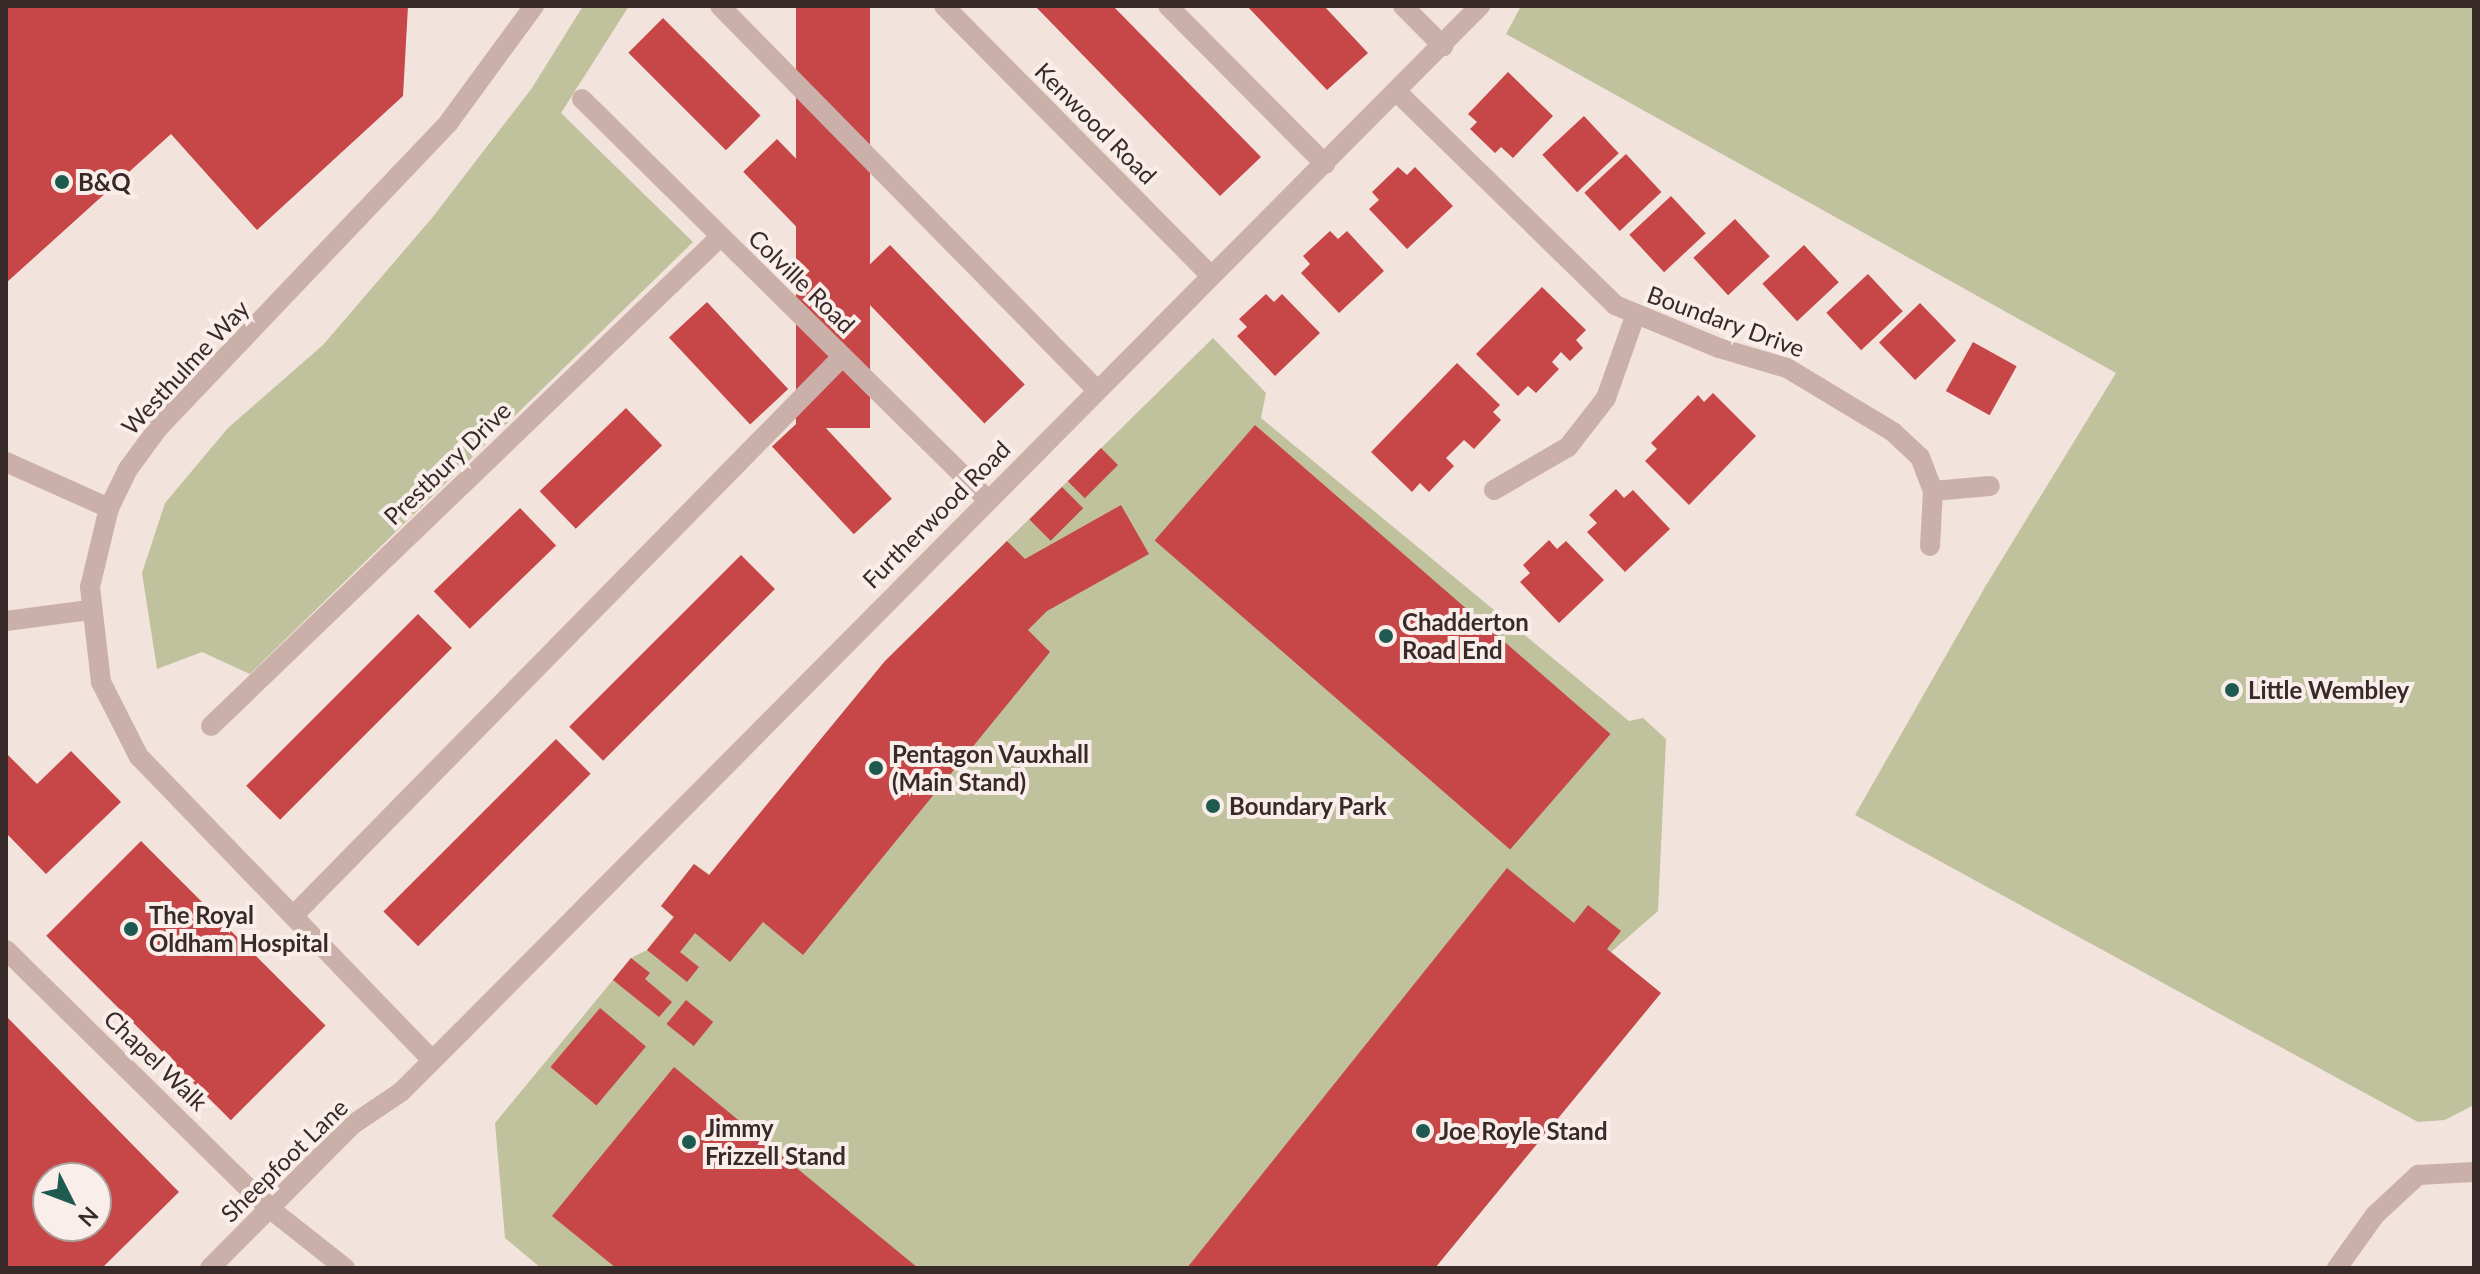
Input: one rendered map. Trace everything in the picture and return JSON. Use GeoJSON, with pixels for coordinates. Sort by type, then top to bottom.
{"type":"FeatureCollection","features":[{"type":"Feature","properties":{"kind":"street","name":"Westhulme Way"},"geometry":{"type":"LineString","coordinates":[[431,1059],[139,757],[101,682],[89,610],[97,545],[109,508],[128,469],[159,427],[449,122],[534,6]]}},
{"type":"Feature","properties":{"kind":"street"},"geometry":{"type":"LineString","coordinates":[[720,6],[1097,390]]}},
{"type":"Feature","properties":{"kind":"street","name":"Kenwood Road"},"geometry":{"type":"LineString","coordinates":[[944,6],[1211,276]]}},
{"type":"Feature","properties":{"kind":"street"},"geometry":{"type":"LineString","coordinates":[[1168,6],[1325,164]]}},
{"type":"Feature","properties":{"kind":"street"},"geometry":{"type":"LineString","coordinates":[[1403,6],[1443,46]]}},
{"type":"Feature","properties":{"kind":"street","name":"Furtherwood Road"},"geometry":{"type":"LineString","coordinates":[[431,1059],[1480,6]]}},
{"type":"Feature","properties":{"kind":"street","name":"Boundary Drive"},"geometry":{"type":"LineString","coordinates":[[1397,92],[1615,305],[1635,316],[1787,368],[1838,397],[1920,457],[1933,491],[1930,546]]}},
{"type":"Feature","properties":{"kind":"street","name":"Colville Road"},"geometry":{"type":"LineString","coordinates":[[582,99],[987,499]]}},
{"type":"Feature","properties":{"kind":"street","name":"Prestbury Drive"},"geometry":{"type":"LineString","coordinates":[[211,726],[720,237]]}},
{"type":"Feature","properties":{"kind":"street"},"geometry":{"type":"LineString","coordinates":[[1494,490],[1568,447],[1606,398],[1635,316]]}},
{"type":"Feature","properties":{"kind":"street"},"geometry":{"type":"LineString","coordinates":[[294,915],[842,357]]}},
{"type":"Feature","properties":{"kind":"street"},"geometry":{"type":"LineString","coordinates":[[6,462],[109,508]]}},
{"type":"Feature","properties":{"kind":"street"},"geometry":{"type":"LineString","coordinates":[[1933,491],[1990,486]]}},
{"type":"Feature","properties":{"kind":"street"},"geometry":{"type":"LineString","coordinates":[[6,621],[89,610]]}},
{"type":"Feature","properties":{"kind":"street","name":"Chapel Walk"},"geometry":{"type":"LineString","coordinates":[[6,950],[269,1208],[345,1268]]}},
{"type":"Feature","properties":{"kind":"street","name":"Sheepfoot Lane"},"geometry":{"type":"LineString","coordinates":[[210,1268],[352,1125],[401,1092],[431,1059]]}},
{"type":"Feature","properties":{"kind":"street"},"geometry":{"type":"LineString","coordinates":[[2337,1268],[2375,1215],[2418,1175],[2474,1172]]}},
{"type":"Feature","properties":{"kind":"green space"},"geometry":{"type":"Polygon","coordinates":[[[583,6],[629,6],[561,113],[693,242],[250,674],[202,652],[157,669],[142,573],[165,503],[228,428],[323,345],[432,218],[532,88],[583,6]]]}},
{"type":"Feature","properties":{"kind":"green space"},"geometry":{"type":"Polygon","coordinates":[[[1521,6],[2474,6],[2474,1105],[2445,1120],[2418,1122],[1855,815],[1985,587],[2116,373],[1506,34],[1521,6]]]}},
{"type":"Feature","properties":{"kind":"green space","name":"Boundary Park"},"geometry":{"type":"Polygon","coordinates":[[[1213,338],[1266,393],[1261,418],[1629,721],[1643,718],[1666,739],[1658,911],[1611,952],[1661,993],[1435,1268],[541,1268],[505,1238],[495,1123],[631,958],[647,950],[673,917],[661,906],[694,864],[710,875],[885,661],[1213,338]]]}},
{"type":"Feature","properties":{"kind":"building","name":"B&Q"},"geometry":{"type":"Polygon","coordinates":[[[6,6],[408,6],[403,96],[257,230],[171,134],[6,283],[6,6]]]}},
{"type":"Feature","properties":{"kind":"building"},"geometry":{"type":"Polygon","coordinates":[[[796,6],[870,6],[870,428],[796,428],[796,6]]]}},
{"type":"Feature","properties":{"kind":"building"},"geometry":{"type":"Polygon","coordinates":[[[1035,6],[1113,6],[1261,157],[1220,196],[1035,6]]]}},
{"type":"Feature","properties":{"kind":"building"},"geometry":{"type":"Polygon","coordinates":[[[1247,6],[1324,6],[1368,53],[1327,90],[1247,6]]]}},
{"type":"Feature","properties":{"kind":"building"},"geometry":{"type":"Polygon","coordinates":[[[663,18],[761,116],[726,150],[628,53],[663,18]]]}},
{"type":"Feature","properties":{"kind":"building"},"geometry":{"type":"Polygon","coordinates":[[[1508,72],[1553,116],[1513,158],[1501,147],[1495,153],[1470,129],[1477,122],[1468,114],[1508,72]]]}},
{"type":"Feature","properties":{"kind":"building"},"geometry":{"type":"Polygon","coordinates":[[[1584,116],[1619,153],[1577,192],[1542,155],[1584,116]]]}},
{"type":"Feature","properties":{"kind":"building"},"geometry":{"type":"Polygon","coordinates":[[[777,139],[870,235],[836,268],[743,172],[777,139]]]}},
{"type":"Feature","properties":{"kind":"building"},"geometry":{"type":"Polygon","coordinates":[[[1626,154],[1661,192],[1620,231],[1584,193],[1626,154]]]}},
{"type":"Feature","properties":{"kind":"building"},"geometry":{"type":"Polygon","coordinates":[[[1398,167],[1407,175],[1415,167],[1453,206],[1407,249],[1369,209],[1379,200],[1372,192],[1398,167]]]}},
{"type":"Feature","properties":{"kind":"building"},"geometry":{"type":"Polygon","coordinates":[[[1671,196],[1706,233],[1664,272],[1629,235],[1671,196]]]}},
{"type":"Feature","properties":{"kind":"building"},"geometry":{"type":"Polygon","coordinates":[[[1735,219],[1770,256],[1728,295],[1693,258],[1735,219]]]}},
{"type":"Feature","properties":{"kind":"building"},"geometry":{"type":"Polygon","coordinates":[[[1330,231],[1338,239],[1347,231],[1384,271],[1339,313],[1301,273],[1310,264],[1303,256],[1330,231]]]}},
{"type":"Feature","properties":{"kind":"building"},"geometry":{"type":"Polygon","coordinates":[[[890,245],[1025,385],[984,423],[850,284],[890,245]]]}},
{"type":"Feature","properties":{"kind":"building"},"geometry":{"type":"Polygon","coordinates":[[[1804,245],[1839,282],[1797,321],[1762,284],[1804,245]]]}},
{"type":"Feature","properties":{"kind":"building"},"geometry":{"type":"Polygon","coordinates":[[[1868,274],[1903,311],[1861,350],[1826,313],[1868,274]]]}},
{"type":"Feature","properties":{"kind":"building"},"geometry":{"type":"Polygon","coordinates":[[[1542,287],[1586,330],[1576,340],[1583,348],[1570,361],[1561,352],[1552,362],[1559,369],[1536,393],[1528,386],[1518,396],[1476,354],[1542,287]]]}},
{"type":"Feature","properties":{"kind":"building"},"geometry":{"type":"Polygon","coordinates":[[[1266,294],[1274,302],[1282,294],[1320,333],[1275,376],[1237,336],[1247,327],[1239,319],[1266,294]]]}},
{"type":"Feature","properties":{"kind":"building"},"geometry":{"type":"Polygon","coordinates":[[[707,302],[788,389],[750,424],[669,337],[707,302]]]}},
{"type":"Feature","properties":{"kind":"building"},"geometry":{"type":"Polygon","coordinates":[[[1920,303],[1956,340],[1915,380],[1879,343],[1920,303]]]}},
{"type":"Feature","properties":{"kind":"building"},"geometry":{"type":"Polygon","coordinates":[[[1973,342],[2017,366],[1990,415],[1946,391],[1973,342]]]}},
{"type":"Feature","properties":{"kind":"building"},"geometry":{"type":"Polygon","coordinates":[[[1457,363],[1500,405],[1493,412],[1501,420],[1474,449],[1464,440],[1446,458],[1454,466],[1429,492],[1420,483],[1412,492],[1371,452],[1457,363]]]}},
{"type":"Feature","properties":{"kind":"building"},"geometry":{"type":"Polygon","coordinates":[[[1713,393],[1756,436],[1689,505],[1645,461],[1657,449],[1651,443],[1698,395],[1704,402],[1713,393]]]}},
{"type":"Feature","properties":{"kind":"building"},"geometry":{"type":"Polygon","coordinates":[[[626,408],[662,445],[576,529],[540,491],[626,408]]]}},
{"type":"Feature","properties":{"kind":"building"},"geometry":{"type":"Polygon","coordinates":[[[810,411],[892,499],[854,534],[772,446],[810,411]]]}},
{"type":"Feature","properties":{"kind":"building","name":"Chadderton Road End"},"geometry":{"type":"Polygon","coordinates":[[[1255,425],[1610,734],[1510,849],[1155,540],[1255,425]]]}},
{"type":"Feature","properties":{"kind":"building"},"geometry":{"type":"Polygon","coordinates":[[[1101,448],[1118,465],[1085,498],[1068,481],[1101,448]]]}},
{"type":"Feature","properties":{"kind":"building"},"geometry":{"type":"Polygon","coordinates":[[[1062,487],[1083,508],[1051,541],[1029,520],[1062,487]]]}},
{"type":"Feature","properties":{"kind":"building"},"geometry":{"type":"Polygon","coordinates":[[[1616,489],[1624,498],[1633,490],[1670,529],[1625,572],[1587,532],[1597,523],[1589,515],[1616,489]]]}},
{"type":"Feature","properties":{"kind":"building","name":"Pentagon Vauxhall (Main Stand)"},"geometry":{"type":"Polygon","coordinates":[[[1121,505],[1149,554],[1047,611],[1028,630],[1050,652],[803,955],[763,922],[730,962],[695,933],[680,952],[699,967],[687,982],[647,950],[674,917],[661,906],[694,864],[709,875],[885,661],[1007,541],[1025,559],[1121,505]]]}},
{"type":"Feature","properties":{"kind":"building"},"geometry":{"type":"Polygon","coordinates":[[[520,508],[556,545],[470,629],[434,591],[520,508]]]}},
{"type":"Feature","properties":{"kind":"building"},"geometry":{"type":"Polygon","coordinates":[[[1549,540],[1557,549],[1566,541],[1604,580],[1559,623],[1520,582],[1530,573],[1523,565],[1549,540]]]}},
{"type":"Feature","properties":{"kind":"building"},"geometry":{"type":"Polygon","coordinates":[[[741,555],[775,589],[603,761],[569,727],[741,555]]]}},
{"type":"Feature","properties":{"kind":"building"},"geometry":{"type":"Polygon","coordinates":[[[418,614],[452,648],[280,820],[246,786],[418,614]]]}},
{"type":"Feature","properties":{"kind":"building"},"geometry":{"type":"Polygon","coordinates":[[[556,739],[591,774],[418,946],[383,912],[556,739]]]}},
{"type":"Feature","properties":{"kind":"building"},"geometry":{"type":"Polygon","coordinates":[[[71,751],[121,802],[46,874],[6,833],[6,753],[37,784],[71,751]]]}},
{"type":"Feature","properties":{"kind":"building"},"geometry":{"type":"Polygon","coordinates":[[[141,841],[326,1026],[231,1120],[46,936],[141,841]]]}},
{"type":"Feature","properties":{"kind":"building","name":"Joe Royle Stand"},"geometry":{"type":"Polygon","coordinates":[[[1507,868],[1574,923],[1588,905],[1621,931],[1607,949],[1661,993],[1435,1268],[1187,1268],[1507,868]]]}},
{"type":"Feature","properties":{"kind":"building"},"geometry":{"type":"Polygon","coordinates":[[[631,958],[650,973],[645,979],[672,1002],[659,1017],[613,980],[631,958]]]}},
{"type":"Feature","properties":{"kind":"building"},"geometry":{"type":"Polygon","coordinates":[[[686,1000],[713,1022],[694,1046],[666,1024],[686,1000]]]}},
{"type":"Feature","properties":{"kind":"building"},"geometry":{"type":"Polygon","coordinates":[[[600,1008],[646,1047],[596,1106],[551,1067],[600,1008]]]}},
{"type":"Feature","properties":{"kind":"building"},"geometry":{"type":"Polygon","coordinates":[[[6,1016],[179,1192],[102,1268],[6,1268],[6,1016]]]}},
{"type":"Feature","properties":{"kind":"building","name":"Jimmy Frizzell Stand"},"geometry":{"type":"Polygon","coordinates":[[[674,1067],[918,1268],[616,1268],[552,1216],[674,1067]]]}},
{"type":"Feature","properties":{"kind":"place","name":"B&Q"},"geometry":{"type":"Point","coordinates":[62,182]}},
{"type":"Feature","properties":{"kind":"place","name":"Chadderton Road End"},"geometry":{"type":"Point","coordinates":[1386,636]}},
{"type":"Feature","properties":{"kind":"place","name":"Little Wembley"},"geometry":{"type":"Point","coordinates":[2232,690]}},
{"type":"Feature","properties":{"kind":"place","name":"Pentagon Vauxhall (Main Stand)"},"geometry":{"type":"Point","coordinates":[876,768]}},
{"type":"Feature","properties":{"kind":"place","name":"Boundary Park"},"geometry":{"type":"Point","coordinates":[1213,806]}},
{"type":"Feature","properties":{"kind":"place","name":"The Royal Oldham Hospital"},"geometry":{"type":"Point","coordinates":[131,929]}},
{"type":"Feature","properties":{"kind":"place","name":"Joe Royle Stand"},"geometry":{"type":"Point","coordinates":[1423,1131]}},
{"type":"Feature","properties":{"kind":"place","name":"Jimmy Frizzell Stand"},"geometry":{"type":"Point","coordinates":[689,1142]}}]}
